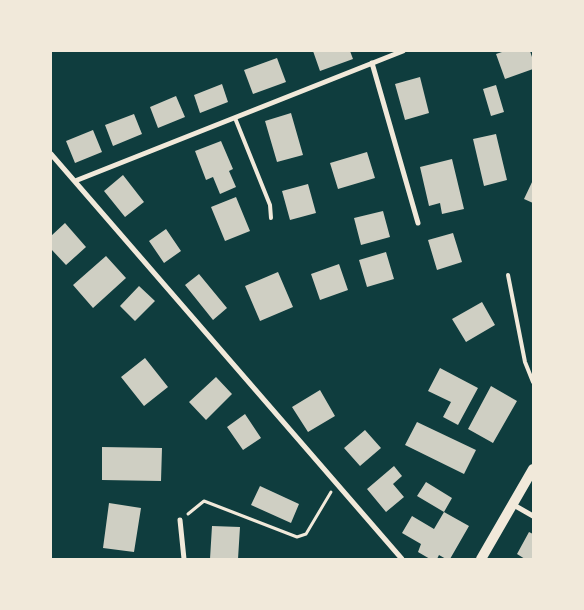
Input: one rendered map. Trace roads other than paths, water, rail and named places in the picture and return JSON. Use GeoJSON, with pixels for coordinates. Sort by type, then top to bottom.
{"type":"FeatureCollection","features":[{"type":"Feature","properties":{"kind":"main road"},"geometry":{"type":"LineString","coordinates":[[481,559],[533,469]]}},
{"type":"Feature","properties":{"kind":"street"},"geometry":{"type":"LineString","coordinates":[[75,181],[403,51]]}},
{"type":"Feature","properties":{"kind":"street"},"geometry":{"type":"LineString","coordinates":[[372,63],[418,223]]}},
{"type":"Feature","properties":{"kind":"street"},"geometry":{"type":"LineString","coordinates":[[51,154],[402,559]]}},
{"type":"Feature","properties":{"kind":"street"},"geometry":{"type":"LineString","coordinates":[[512,504],[533,516]]}},
{"type":"Feature","properties":{"kind":"street"},"geometry":{"type":"LineString","coordinates":[[180,520],[184,559]]}},
{"type":"Feature","properties":{"kind":"lane"},"geometry":{"type":"LineString","coordinates":[[235,118],[270,205],[271,218]]}},
{"type":"Feature","properties":{"kind":"lane"},"geometry":{"type":"LineString","coordinates":[[508,276],[525,362],[533,382]]}}]}
